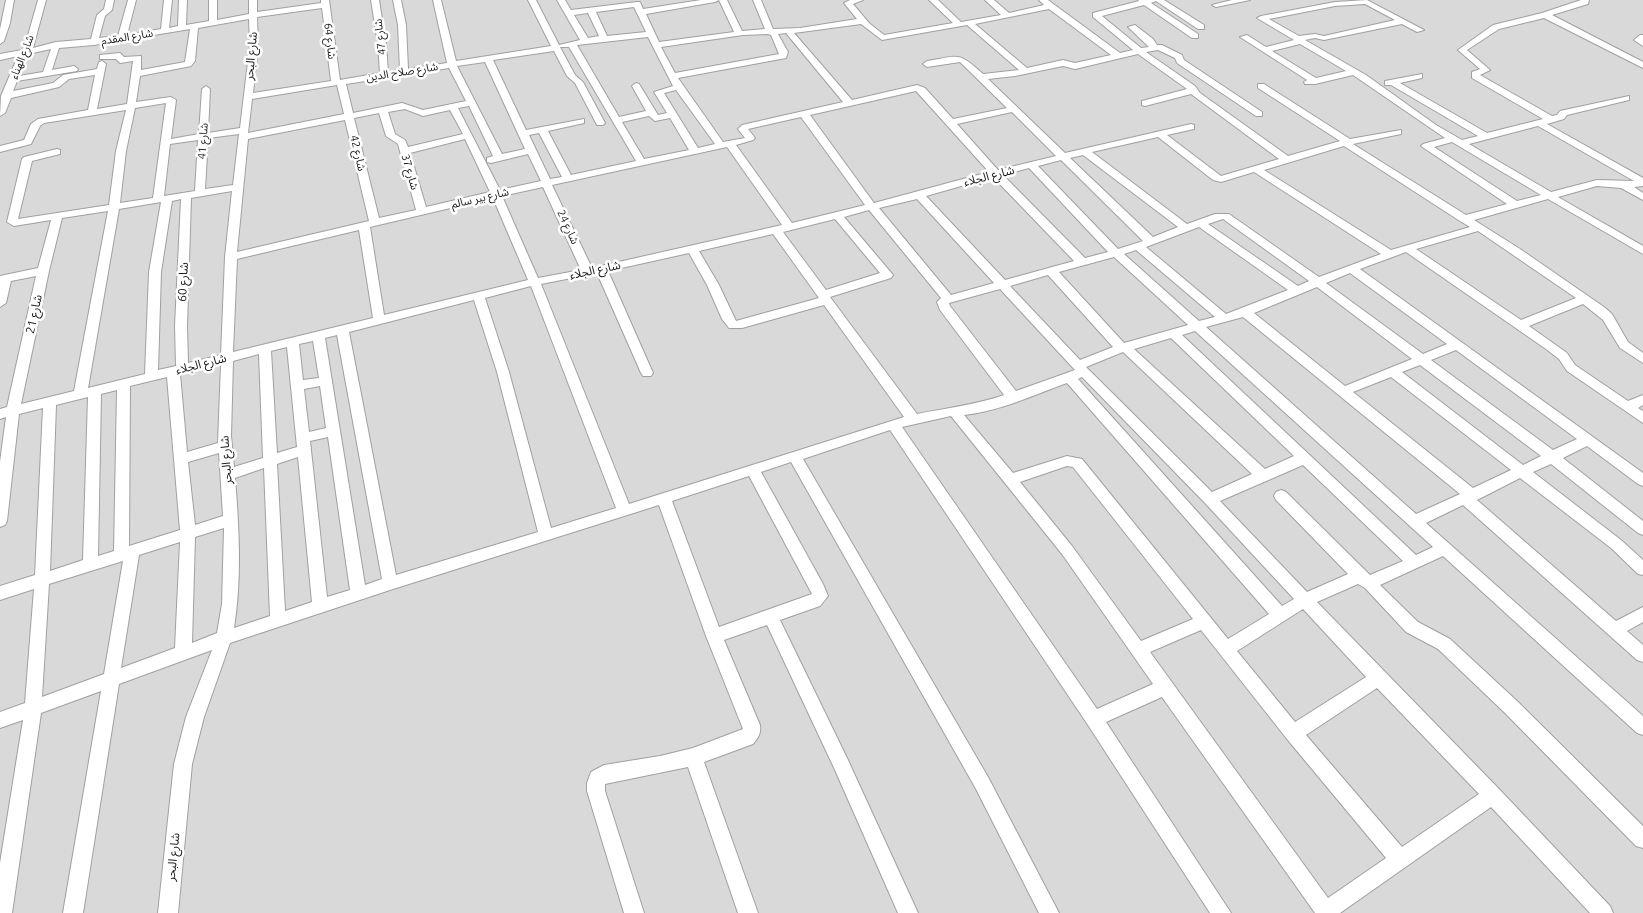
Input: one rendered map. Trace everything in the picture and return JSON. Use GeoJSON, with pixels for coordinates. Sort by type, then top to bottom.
{"type":"FeatureCollection","features":[{"type":"Feature","properties":{"kind":"street"},"geometry":{"type":"LineString","coordinates":[[0,41],[3,20],[10,0]]}},
{"type":"Feature","properties":{"kind":"street","name":"شارع الهناء"},"geometry":{"type":"LineString","coordinates":[[0,112],[24,52],[29,47],[43,0]]}},
{"type":"Feature","properties":{"kind":"street"},"geometry":{"type":"LineString","coordinates":[[94,42],[101,15],[108,11],[110,1],[120,0]]}},
{"type":"Feature","properties":{"kind":"street"},"geometry":{"type":"LineString","coordinates":[[122,38],[132,0]]}},
{"type":"Feature","properties":{"kind":"street"},"geometry":{"type":"LineString","coordinates":[[165,31],[168,0]]}},
{"type":"Feature","properties":{"kind":"street"},"geometry":{"type":"LineString","coordinates":[[182,28],[183,0]]}},
{"type":"Feature","properties":{"kind":"street"},"geometry":{"type":"LineString","coordinates":[[213,0],[213,23]]}},
{"type":"Feature","properties":{"kind":"street","name":"شارع البحر"},"geometry":{"type":"LineString","coordinates":[[168,913],[182,773],[188,740],[224,638],[232,586],[232,520],[225,446],[231,257],[254,45],[253,0]]}},
{"type":"Feature","properties":{"kind":"street"},"geometry":{"type":"LineString","coordinates":[[290,0],[291,10]]}},
{"type":"Feature","properties":{"kind":"street","name":"شارع 47"},"geometry":{"type":"LineString","coordinates":[[375,0],[382,44],[384,75]]}},
{"type":"Feature","properties":{"kind":"street"},"geometry":{"type":"LineString","coordinates":[[397,0],[402,25],[404,71]]}},
{"type":"Feature","properties":{"kind":"street"},"geometry":{"type":"LineString","coordinates":[[438,0],[452,64],[499,158]]}},
{"type":"Feature","properties":{"kind":"street"},"geometry":{"type":"LineString","coordinates":[[532,0],[572,77],[579,82],[600,123]]}},
{"type":"Feature","properties":{"kind":"street"},"geometry":{"type":"LineString","coordinates":[[561,0],[585,41]]}},
{"type":"Feature","properties":{"kind":"street"},"geometry":{"type":"LineString","coordinates":[[582,0],[604,38]]}},
{"type":"Feature","properties":{"kind":"street"},"geometry":{"type":"LineString","coordinates":[[642,12],[690,2],[715,0]]}},
{"type":"Feature","properties":{"kind":"street"},"geometry":{"type":"LineString","coordinates":[[723,0],[739,34]]}},
{"type":"Feature","properties":{"kind":"street"},"geometry":{"type":"LineString","coordinates":[[672,76],[783,56],[784,52],[772,33],[757,0]]}},
{"type":"Feature","properties":{"kind":"street"},"geometry":{"type":"LineString","coordinates":[[859,0],[848,3],[862,21],[882,38],[1007,16],[1046,3],[1118,56]]}},
{"type":"Feature","properties":{"kind":"street"},"geometry":{"type":"LineString","coordinates":[[933,0],[960,25]]}},
{"type":"Feature","properties":{"kind":"street"},"geometry":{"type":"LineString","coordinates":[[989,0],[1007,16]]}},
{"type":"Feature","properties":{"kind":"street"},"geometry":{"type":"LineString","coordinates":[[1127,0],[1144,2],[1195,36]]}},
{"type":"Feature","properties":{"kind":"street"},"geometry":{"type":"LineString","coordinates":[[1159,0],[1201,27]]}},
{"type":"Feature","properties":{"kind":"street"},"geometry":{"type":"LineString","coordinates":[[1216,5],[1246,0]]}},
{"type":"Feature","properties":{"kind":"street"},"geometry":{"type":"LineString","coordinates":[[1302,0],[1325,6],[1367,2],[1420,30]]}},
{"type":"Feature","properties":{"kind":"street"},"geometry":{"type":"LineString","coordinates":[[1552,120],[1475,76],[1475,74],[1486,70],[1462,50],[1496,27],[1545,15],[1584,2],[1585,0]]}},
{"type":"Feature","properties":{"kind":"street","name":"شارع المقدم"},"geometry":{"type":"LineString","coordinates":[[0,58],[56,46],[165,31],[291,10],[305,4],[326,2]]}},
{"type":"Feature","properties":{"kind":"street","name":"شارع 64"},"geometry":{"type":"LineString","coordinates":[[326,2],[339,82]]}},
{"type":"Feature","properties":{"kind":"street"},"geometry":{"type":"LineString","coordinates":[[1144,2],[1096,15],[1139,50],[1287,160]]}},
{"type":"Feature","properties":{"kind":"street"},"geometry":{"type":"LineString","coordinates":[[569,13],[589,10],[599,4],[635,3],[639,5],[650,34],[678,87],[726,145],[789,227]]}},
{"type":"Feature","properties":{"kind":"street"},"geometry":{"type":"LineString","coordinates":[[1315,4],[1260,18],[1354,72],[1427,123],[1643,251]]}},
{"type":"Feature","properties":{"kind":"street"},"geometry":{"type":"LineString","coordinates":[[1545,15],[1643,66]]}},
{"type":"Feature","properties":{"kind":"street"},"geometry":{"type":"LineString","coordinates":[[656,45],[739,34],[789,32],[862,21]]}},
{"type":"Feature","properties":{"kind":"street"},"geometry":{"type":"LineString","coordinates":[[1265,50],[1315,36],[1324,38],[1404,21]]}},
{"type":"Feature","properties":{"kind":"street"},"geometry":{"type":"LineString","coordinates":[[969,23],[1026,71]]}},
{"type":"Feature","properties":{"kind":"street"},"geometry":{"type":"LineString","coordinates":[[136,74],[186,65],[190,62],[194,26]]}},
{"type":"Feature","properties":{"kind":"street"},"geometry":{"type":"LineString","coordinates":[[1132,27],[1150,41],[1154,48]]}},
{"type":"Feature","properties":{"kind":"street"},"geometry":{"type":"LineString","coordinates":[[789,32],[850,104]]}},
{"type":"Feature","properties":{"kind":"street","name":"شارع صلاح الدين"},"geometry":{"type":"LineString","coordinates":[[247,97],[572,43],[650,34]]}},
{"type":"Feature","properties":{"kind":"street"},"geometry":{"type":"LineString","coordinates":[[1244,37],[1311,82],[1354,72]]}},
{"type":"Feature","properties":{"kind":"street"},"geometry":{"type":"LineString","coordinates":[[1643,37],[1638,39],[1643,43]]}},
{"type":"Feature","properties":{"kind":"street"},"geometry":{"type":"LineString","coordinates":[[92,112],[107,40]]}},
{"type":"Feature","properties":{"kind":"street"},"geometry":{"type":"LineString","coordinates":[[572,43],[641,162]]}},
{"type":"Feature","properties":{"kind":"street"},"geometry":{"type":"LineString","coordinates":[[47,73],[56,46]]}},
{"type":"Feature","properties":{"kind":"street"},"geometry":{"type":"LineString","coordinates":[[981,77],[1026,71],[1063,62],[1075,66],[1139,50],[1164,48],[1259,114]]}},
{"type":"Feature","properties":{"kind":"street"},"geometry":{"type":"LineString","coordinates":[[6,96],[56,85],[66,78],[102,64],[118,55],[120,60],[138,58],[131,106],[117,175],[114,207],[80,394]]}},
{"type":"Feature","properties":{"kind":"street","name":"شارع 24"},"geometry":{"type":"LineString","coordinates":[[488,58],[588,272]]}},
{"type":"Feature","properties":{"kind":"street"},"geometry":{"type":"LineString","coordinates":[[927,64],[959,58],[981,77],[1151,242]]}},
{"type":"Feature","properties":{"kind":"street"},"geometry":{"type":"LineString","coordinates":[[14,79],[102,64]]}},
{"type":"Feature","properties":{"kind":"street"},"geometry":{"type":"LineString","coordinates":[[1375,86],[1419,76]]}},
{"type":"Feature","properties":{"kind":"street","name":"شارع 42"},"geometry":{"type":"LineString","coordinates":[[339,82],[349,115],[370,225],[378,320]]}},
{"type":"Feature","properties":{"kind":"street"},"geometry":{"type":"LineString","coordinates":[[1392,82],[1485,136]]}},
{"type":"Feature","properties":{"kind":"street"},"geometry":{"type":"LineString","coordinates":[[636,86],[656,118],[673,115]]}},
{"type":"Feature","properties":{"kind":"street"},"geometry":{"type":"LineString","coordinates":[[1261,86],[1346,143],[1516,251],[1584,299],[1608,317],[1624,345],[1643,359]]}},
{"type":"Feature","properties":{"kind":"street"},"geometry":{"type":"LineString","coordinates":[[678,87],[659,92],[695,151]]}},
{"type":"Feature","properties":{"kind":"street","name":"شارع 41"},"geometry":{"type":"LineString","coordinates":[[200,193],[206,89]]}},
{"type":"Feature","properties":{"kind":"street"},"geometry":{"type":"LineString","coordinates":[[948,299],[872,207],[804,114],[910,89],[920,89],[996,174],[1082,262]]}},
{"type":"Feature","properties":{"kind":"street"},"geometry":{"type":"LineString","coordinates":[[1145,103],[1222,90]]}},
{"type":"Feature","properties":{"kind":"street"},"geometry":{"type":"LineString","coordinates":[[1515,205],[1426,146],[1485,136],[1552,120],[1561,117],[1563,113],[1626,98]]}},
{"type":"Feature","properties":{"kind":"street"},"geometry":{"type":"LineString","coordinates":[[0,149],[28,142],[36,124],[40,121],[172,101],[154,272],[151,377]]}},
{"type":"Feature","properties":{"kind":"street"},"geometry":{"type":"LineString","coordinates":[[167,142],[203,136],[243,134],[382,109],[406,106],[421,114],[471,103]]}},
{"type":"Feature","properties":{"kind":"street"},"geometry":{"type":"LineString","coordinates":[[453,107],[496,194],[534,282],[590,418],[624,511]]}},
{"type":"Feature","properties":{"kind":"street","name":"شارع 37"},"geometry":{"type":"LineString","coordinates":[[382,109],[391,136],[402,142],[422,212]]}},
{"type":"Feature","properties":{"kind":"street"},"geometry":{"type":"LineString","coordinates":[[951,122],[1014,109]]}},
{"type":"Feature","properties":{"kind":"street"},"geometry":{"type":"LineString","coordinates":[[616,120],[652,113]]}},
{"type":"Feature","properties":{"kind":"street","name":"شارع بير سالم"},"geometry":{"type":"LineString","coordinates":[[231,257],[496,194],[726,145],[750,139],[744,128],[804,114]]}},
{"type":"Feature","properties":{"kind":"street"},"geometry":{"type":"LineString","coordinates":[[524,133],[581,121]]}},
{"type":"Feature","properties":{"kind":"street"},"geometry":{"type":"LineString","coordinates":[[1539,123],[1643,183]]}},
{"type":"Feature","properties":{"kind":"street","name":"شارع الجلاء"},"geometry":{"type":"LineString","coordinates":[[7,412],[478,295],[789,227],[1032,165],[1191,127]]}},
{"type":"Feature","properties":{"kind":"street"},"geometry":{"type":"LineString","coordinates":[[542,129],[568,179]]}},
{"type":"Feature","properties":{"kind":"street"},"geometry":{"type":"LineString","coordinates":[[1161,135],[1217,178],[1224,179],[1346,143],[1398,132]]}},
{"type":"Feature","properties":{"kind":"street"},"geometry":{"type":"LineString","coordinates":[[404,151],[467,136]]}},
{"type":"Feature","properties":{"kind":"street"},"geometry":{"type":"LineString","coordinates":[[481,162],[532,150]]}},
{"type":"Feature","properties":{"kind":"street"},"geometry":{"type":"LineString","coordinates":[[57,152],[27,159],[12,222],[17,224],[238,187]]}},
{"type":"Feature","properties":{"kind":"street"},"geometry":{"type":"LineString","coordinates":[[1085,152],[1186,228]]}},
{"type":"Feature","properties":{"kind":"street"},"geometry":{"type":"LineString","coordinates":[[1032,165],[1116,253],[1643,726]]}},
{"type":"Feature","properties":{"kind":"street"},"geometry":{"type":"LineString","coordinates":[[1256,169],[1389,254]]}},
{"type":"Feature","properties":{"kind":"street"},"geometry":{"type":"LineString","coordinates":[[1464,219],[1597,183],[1623,185],[1643,183]]}},
{"type":"Feature","properties":{"kind":"street"},"geometry":{"type":"LineString","coordinates":[[1623,185],[1643,197]]}},
{"type":"Feature","properties":{"kind":"street","name":"شارع 60"},"geometry":{"type":"LineString","coordinates":[[183,653],[188,534],[181,460],[178,370],[186,195]]}},
{"type":"Feature","properties":{"kind":"street"},"geometry":{"type":"LineString","coordinates":[[919,195],[1002,284],[1280,615]]}},
{"type":"Feature","properties":{"kind":"street"},"geometry":{"type":"LineString","coordinates":[[692,248],[713,286],[728,319],[733,325],[742,324],[825,298],[887,275],[837,215]]}},
{"type":"Feature","properties":{"kind":"street"},"geometry":{"type":"LineString","coordinates":[[1014,398],[944,307],[943,302],[948,299],[1116,253],[1220,216],[1228,218],[1318,282],[1552,457],[1643,529]]}},
{"type":"Feature","properties":{"kind":"street","name":"شارع 21"},"geometry":{"type":"LineString","coordinates":[[0,521],[7,412],[57,217]]}},
{"type":"Feature","properties":{"kind":"street"},"geometry":{"type":"LineString","coordinates":[[1200,222],[1297,291]]}},
{"type":"Feature","properties":{"kind":"street"},"geometry":{"type":"LineString","coordinates":[[0,720],[224,638],[390,582],[624,511],[893,424],[954,411],[981,408],[1014,398],[1077,372],[1123,348],[1245,312],[1389,254],[1478,228]]}},
{"type":"Feature","properties":{"kind":"street"},"geometry":{"type":"LineString","coordinates":[[776,230],[913,419]]}},
{"type":"Feature","properties":{"kind":"street"},"geometry":{"type":"LineString","coordinates":[[1138,246],[1224,319]]}},
{"type":"Feature","properties":{"kind":"street"},"geometry":{"type":"LineString","coordinates":[[1407,248],[1557,350],[1571,368],[1643,418]]}},
{"type":"Feature","properties":{"kind":"street"},"geometry":{"type":"LineString","coordinates":[[1351,268],[1643,480]]}},
{"type":"Feature","properties":{"kind":"street"},"geometry":{"type":"LineString","coordinates":[[601,269],[648,373]]}},
{"type":"Feature","properties":{"kind":"street"},"geometry":{"type":"LineString","coordinates":[[1051,271],[1123,348],[1263,476]]}},
{"type":"Feature","properties":{"kind":"street"},"geometry":{"type":"LineString","coordinates":[[0,303],[3,279],[42,272]]}},
{"type":"Feature","properties":{"kind":"street"},"geometry":{"type":"LineString","coordinates":[[478,295],[503,372],[546,535]]}},
{"type":"Feature","properties":{"kind":"street"},"geometry":{"type":"LineString","coordinates":[[1520,325],[1584,299]]}},
{"type":"Feature","properties":{"kind":"street"},"geometry":{"type":"LineString","coordinates":[[1245,312],[1344,391],[1358,405],[1469,497],[1643,655]]}},
{"type":"Feature","properties":{"kind":"street"},"geometry":{"type":"LineString","coordinates":[[342,329],[390,582]]}},
{"type":"Feature","properties":{"kind":"street"},"geometry":{"type":"LineString","coordinates":[[1172,332],[1414,562]]}},
{"type":"Feature","properties":{"kind":"street"},"geometry":{"type":"LineString","coordinates":[[318,335],[358,593]]}},
{"type":"Feature","properties":{"kind":"street"},"geometry":{"type":"LineString","coordinates":[[293,341],[320,606]]}},
{"type":"Feature","properties":{"kind":"street"},"geometry":{"type":"LineString","coordinates":[[1344,391],[1458,345]]}},
{"type":"Feature","properties":{"kind":"street"},"geometry":{"type":"LineString","coordinates":[[265,348],[278,620]]}},
{"type":"Feature","properties":{"kind":"street"},"geometry":{"type":"LineString","coordinates":[[1077,372],[1210,499],[1378,678],[1493,795],[1602,913]]}},
{"type":"Feature","properties":{"kind":"street"},"geometry":{"type":"LineString","coordinates":[[1393,372],[1524,471],[1616,544],[1643,569]]}},
{"type":"Feature","properties":{"kind":"street"},"geometry":{"type":"LineString","coordinates":[[298,386],[326,381]]}},
{"type":"Feature","properties":{"kind":"street"},"geometry":{"type":"LineString","coordinates":[[73,913],[112,679],[127,553],[124,383]]}},
{"type":"Feature","properties":{"kind":"street"},"geometry":{"type":"LineString","coordinates":[[90,565],[95,390]]}},
{"type":"Feature","properties":{"kind":"street"},"geometry":{"type":"LineString","coordinates":[[1627,407],[1643,400]]}},
{"type":"Feature","properties":{"kind":"street"},"geometry":{"type":"LineString","coordinates":[[2,913],[33,708],[42,580],[50,402]]}},
{"type":"Feature","properties":{"kind":"street"},"geometry":{"type":"LineString","coordinates":[[954,411],[1056,537],[1139,649],[1327,912],[1493,795]]}},
{"type":"Feature","properties":{"kind":"street"},"geometry":{"type":"LineString","coordinates":[[893,424],[1094,719],[1221,913]]}},
{"type":"Feature","properties":{"kind":"street"},"geometry":{"type":"LineString","coordinates":[[227,475],[269,462],[334,431]]}},
{"type":"Feature","properties":{"kind":"street"},"geometry":{"type":"LineString","coordinates":[[1416,521],[1588,440]]}},
{"type":"Feature","properties":{"kind":"street"},"geometry":{"type":"LineString","coordinates":[[181,460],[225,446]]}},
{"type":"Feature","properties":{"kind":"street"},"geometry":{"type":"LineString","coordinates":[[794,456],[982,783],[1049,913]]}},
{"type":"Feature","properties":{"kind":"street"},"geometry":{"type":"LineString","coordinates":[[1210,499],[1304,458]]}},
{"type":"Feature","properties":{"kind":"street"},"geometry":{"type":"LineString","coordinates":[[1010,480],[1067,461],[1077,463],[1293,733],[1400,860]]}},
{"type":"Feature","properties":{"kind":"street"},"geometry":{"type":"LineString","coordinates":[[714,636],[814,602],[818,599],[820,593],[753,470]]}},
{"type":"Feature","properties":{"kind":"street"},"geometry":{"type":"LineString","coordinates":[[1281,496],[1412,628],[1438,640],[1511,706],[1643,839]]}},
{"type":"Feature","properties":{"kind":"street"},"geometry":{"type":"LineString","coordinates":[[634,913],[596,791],[596,782],[604,774],[660,765],[693,757],[746,738],[752,732],[751,725],[714,636],[664,498]]}},
{"type":"Feature","properties":{"kind":"street"},"geometry":{"type":"LineString","coordinates":[[0,593],[232,520]]}},
{"type":"Feature","properties":{"kind":"street"},"geometry":{"type":"LineString","coordinates":[[1226,649],[1305,600],[1366,582],[1372,583],[1446,548]]}},
{"type":"Feature","properties":{"kind":"street"},"geometry":{"type":"LineString","coordinates":[[1614,630],[1643,614]]}},
{"type":"Feature","properties":{"kind":"street"},"geometry":{"type":"LineString","coordinates":[[771,616],[841,764],[908,913]]}},
{"type":"Feature","properties":{"kind":"street"},"geometry":{"type":"LineString","coordinates":[[1139,649],[1204,622]]}},
{"type":"Feature","properties":{"kind":"street"},"geometry":{"type":"LineString","coordinates":[[1293,733],[1378,678]]}},
{"type":"Feature","properties":{"kind":"street"},"geometry":{"type":"LineString","coordinates":[[1094,719],[1165,687]]}},
{"type":"Feature","properties":{"kind":"street"},"geometry":{"type":"LineString","coordinates":[[693,757],[748,913]]}},
{"type":"Feature","properties":{"kind":"shaded area"},"geometry":{"type":"Polygon","coordinates":[[[0,0],[1643,0],[1643,913],[0,913],[0,0]]]}}]}
